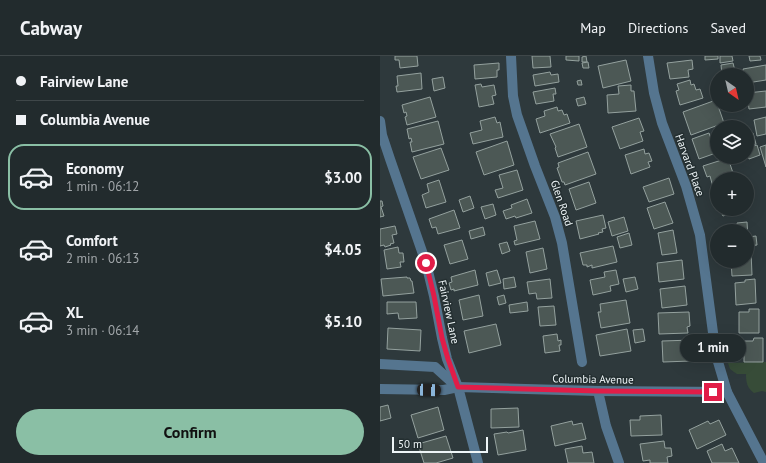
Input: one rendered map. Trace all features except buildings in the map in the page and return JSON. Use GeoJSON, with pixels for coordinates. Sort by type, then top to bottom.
{"type":"FeatureCollection","features":[{"type":"Feature","properties":{"kind":"street","name":"Glen Road"},"geometry":{"type":"LineString","coordinates":[[511,56],[513,96],[517,115],[555,217],[562,243],[582,362]]}},
{"type":"Feature","properties":{"kind":"street","name":"Harvard Place"},"geometry":{"type":"LineString","coordinates":[[648,56],[654,93],[662,123],[686,186],[700,235],[716,355],[727,392],[764,463]]}},
{"type":"Feature","properties":{"kind":"street","name":"Fairview Lane"},"geometry":{"type":"LineString","coordinates":[[380,121],[382,135],[426,263],[442,338],[458,387],[478,463]]}},
{"type":"Feature","properties":{"kind":"street"},"geometry":{"type":"LineString","coordinates":[[380,364],[435,367],[458,387]]}},
{"type":"Feature","properties":{"kind":"street","name":"Columbia Avenue"},"geometry":{"type":"LineString","coordinates":[[380,389],[444,390],[458,387],[598,391],[727,392]]}},
{"type":"Feature","properties":{"kind":"street"},"geometry":{"type":"LineString","coordinates":[[598,391],[606,426],[619,463]]}},
{"type":"Feature","properties":{"kind":"green space"},"geometry":{"type":"Polygon","coordinates":[[[766,362],[766,392],[762,391],[754,393],[747,385],[746,374],[737,374],[730,369],[728,363],[766,362]]]}},
{"type":"Feature","properties":{"kind":"route"},"geometry":{"type":"LineString","coordinates":[[426,263],[442,338],[458,387],[598,391],[713,392]]}}]}
